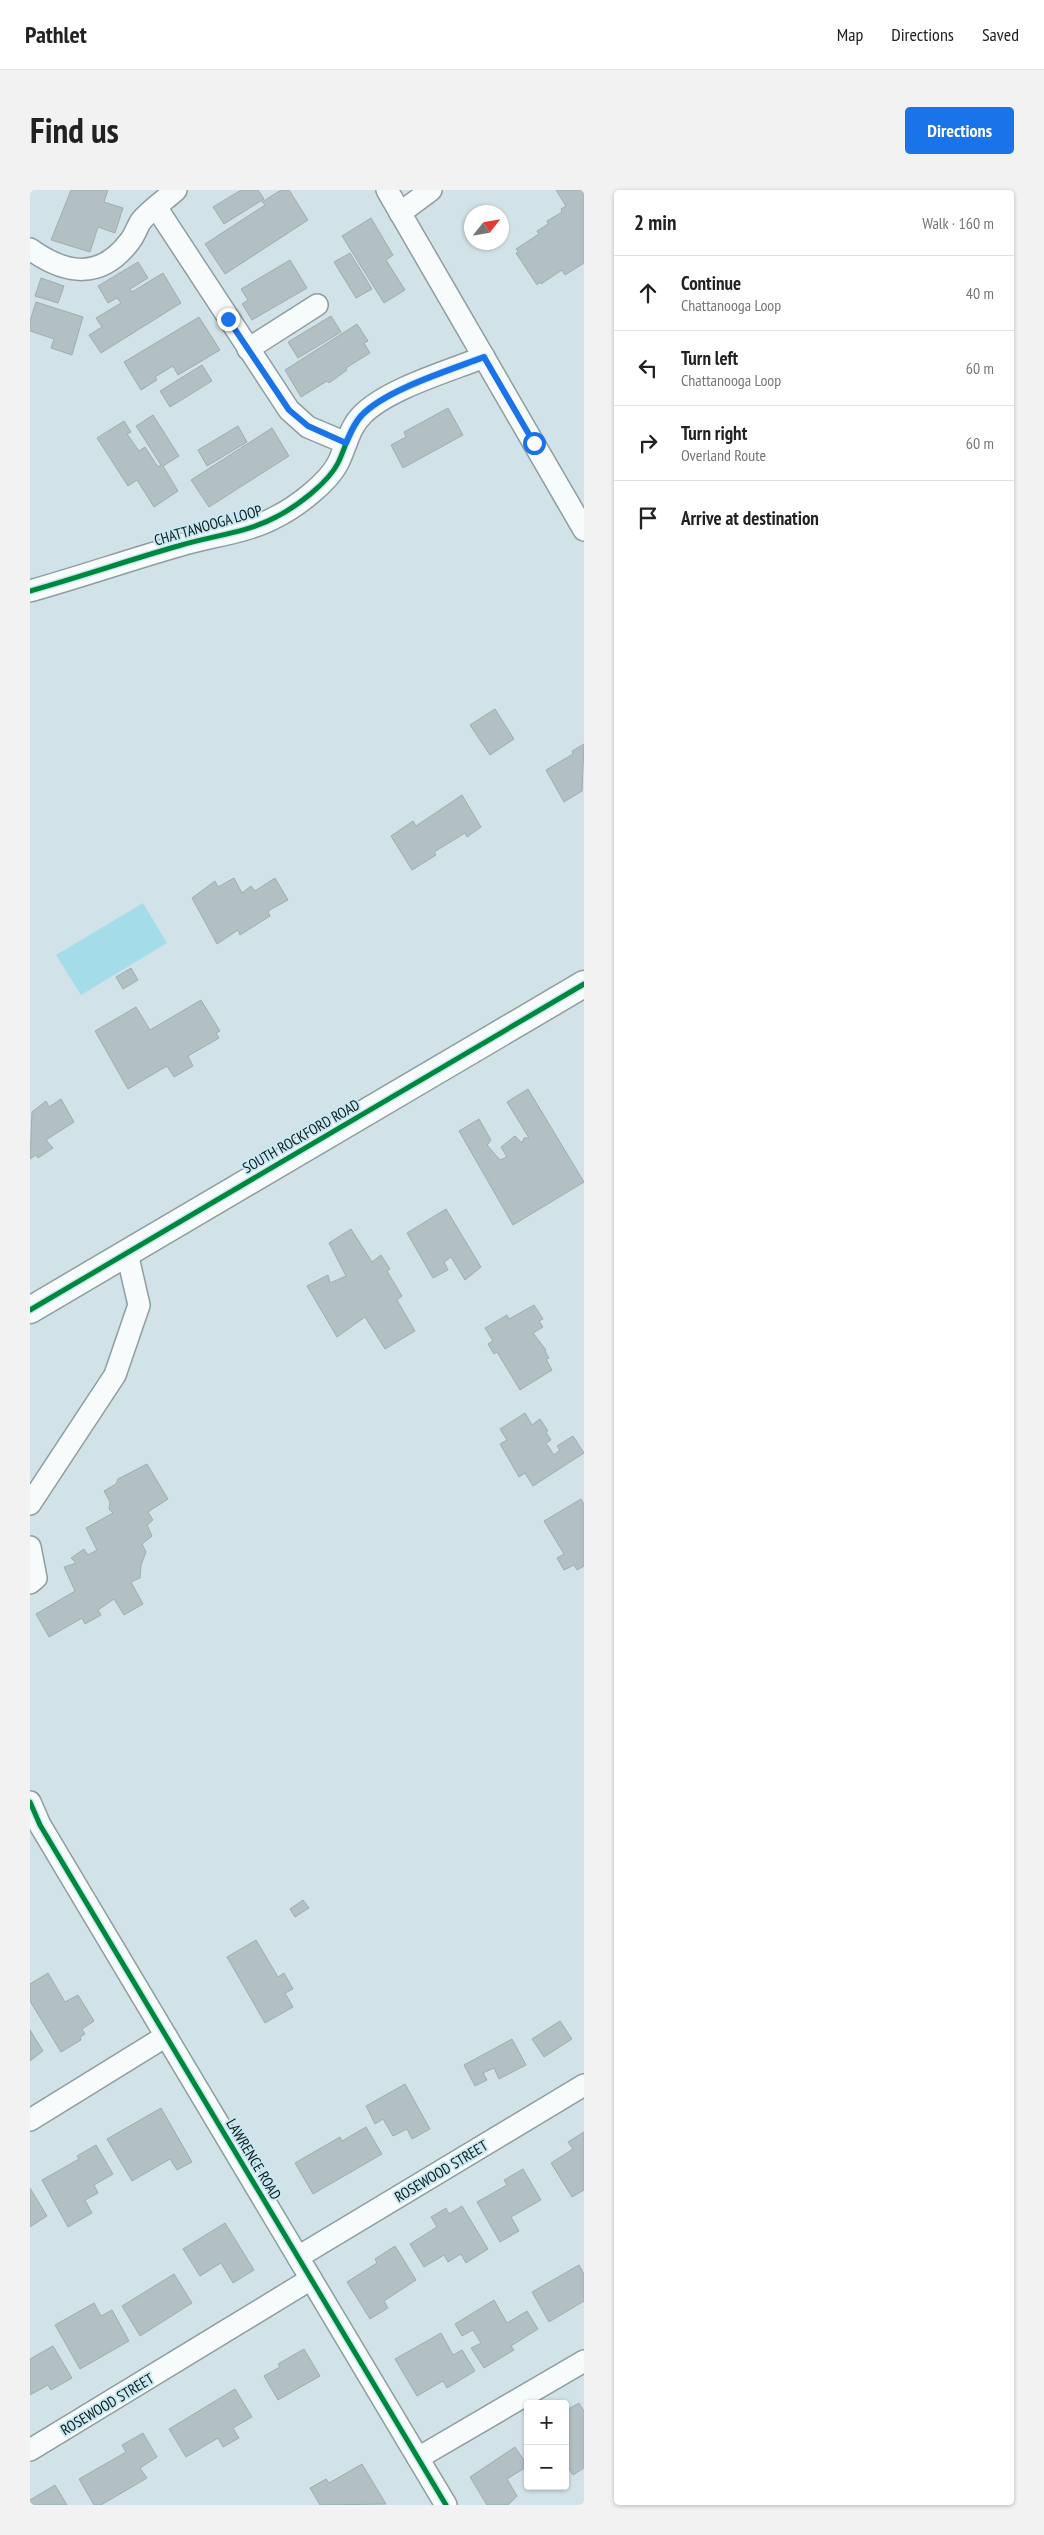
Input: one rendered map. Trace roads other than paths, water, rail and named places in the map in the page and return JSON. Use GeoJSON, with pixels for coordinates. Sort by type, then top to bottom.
{"type":"FeatureCollection","features":[{"type":"Feature","properties":{"kind":"street"},"geometry":{"type":"LineString","coordinates":[[30,249],[60,266],[88,270],[106,265],[131,240],[141,221],[176,190]]}},
{"type":"Feature","properties":{"kind":"street"},"geometry":{"type":"LineString","coordinates":[[387,190],[584,530]]}},
{"type":"Feature","properties":{"kind":"street"},"geometry":{"type":"LineString","coordinates":[[400,213],[432,190]]}},
{"type":"Feature","properties":{"kind":"street"},"geometry":{"type":"LineString","coordinates":[[156,207],[289,410],[308,426],[346,443]]}},
{"type":"Feature","properties":{"kind":"street"},"geometry":{"type":"LineString","coordinates":[[248,349],[317,305]]}},
{"type":"Feature","properties":{"kind":"street","name":"CHATTANOOGA LOOP"},"geometry":{"type":"LineString","coordinates":[[30,591],[178,546],[255,526],[277,517],[326,480],[338,464],[346,443],[361,416],[375,404],[414,384],[484,357]]}},
{"type":"Feature","properties":{"kind":"street","name":"SOUTH ROCKFORD ROAD"},"geometry":{"type":"LineString","coordinates":[[30,1310],[584,984]]}},
{"type":"Feature","properties":{"kind":"street"},"geometry":{"type":"LineString","coordinates":[[30,1504],[115,1375],[139,1304],[127,1253]]}},
{"type":"Feature","properties":{"kind":"street"},"geometry":{"type":"LineString","coordinates":[[30,1547],[36,1578],[30,1584]]}},
{"type":"Feature","properties":{"kind":"street","name":"LAWRENCE ROAD"},"geometry":{"type":"LineString","coordinates":[[30,1802],[40,1825],[446,2505]]}},
{"type":"Feature","properties":{"kind":"street"},"geometry":{"type":"LineString","coordinates":[[30,2120],[166,2036]]}},
{"type":"Feature","properties":{"kind":"street","name":"ROSEWOOD STREET"},"geometry":{"type":"LineString","coordinates":[[298,2257],[584,2085]]}},
{"type":"Feature","properties":{"kind":"street","name":"ROSEWOOD STREET"},"geometry":{"type":"LineString","coordinates":[[30,2450],[311,2280]]}},
{"type":"Feature","properties":{"kind":"street"},"geometry":{"type":"LineString","coordinates":[[418,2458],[584,2361]]}}]}
